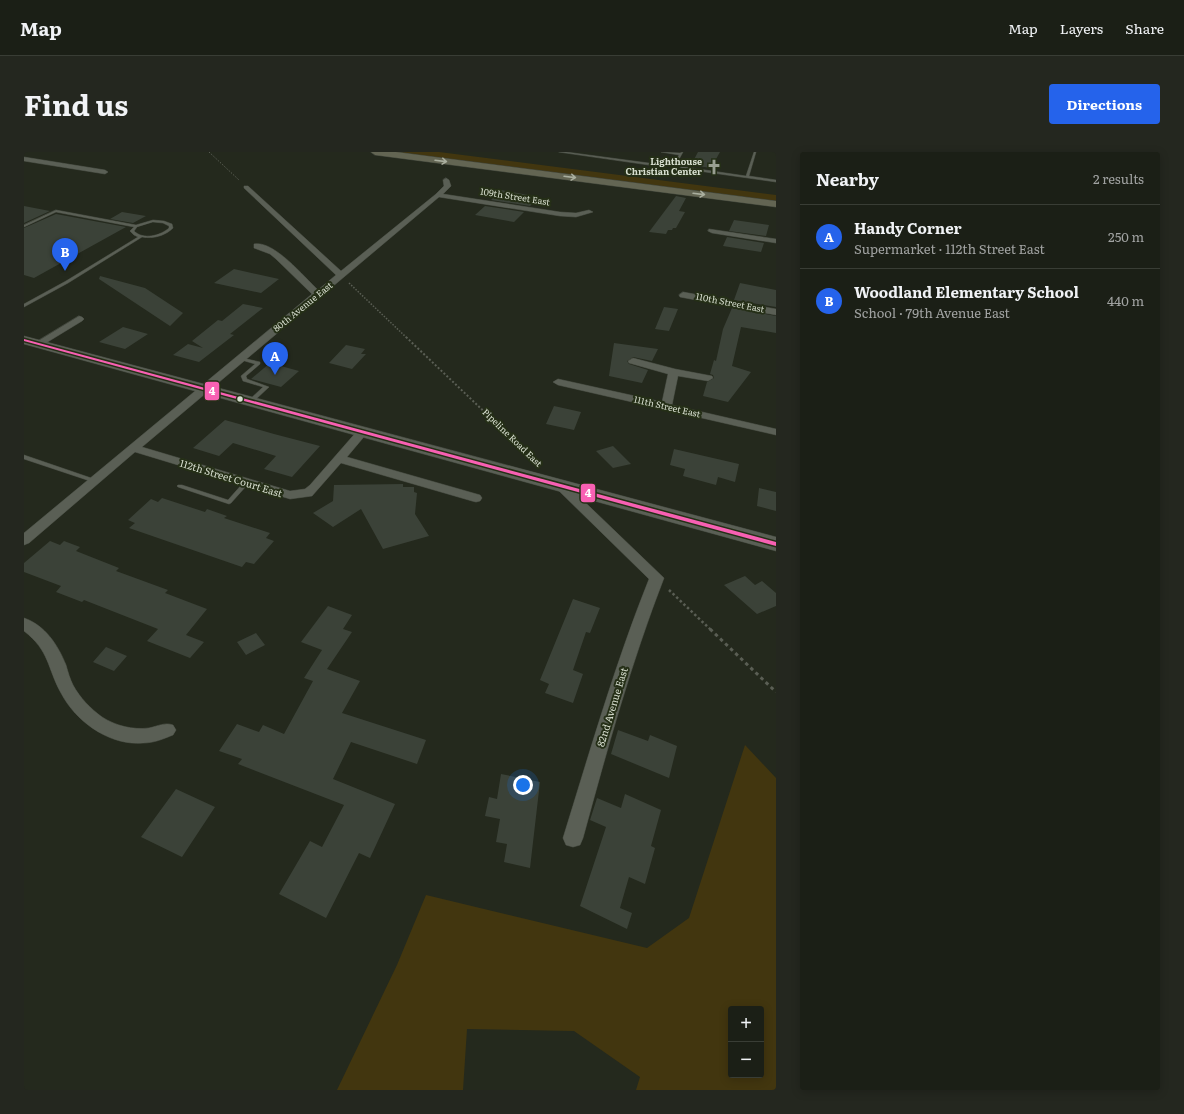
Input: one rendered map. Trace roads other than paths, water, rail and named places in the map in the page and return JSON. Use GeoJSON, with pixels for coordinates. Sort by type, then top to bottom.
{"type":"FeatureCollection","features":[{"type":"Feature","properties":{"kind":"highway"},"geometry":{"type":"LineString","coordinates":[[375,152],[776,204]]}},
{"type":"Feature","properties":{"kind":"main road"},"geometry":{"type":"LineString","coordinates":[[31,342],[776,544]]}},
{"type":"Feature","properties":{"kind":"street"},"geometry":{"type":"LineString","coordinates":[[24,159],[105,172]]}},
{"type":"Feature","properties":{"kind":"street","name":"80th Avenue East"},"geometry":{"type":"LineString","coordinates":[[24,540],[240,358],[438,195],[448,186],[446,180]]}},
{"type":"Feature","properties":{"kind":"street"},"geometry":{"type":"LineString","coordinates":[[246,187],[341,276]]}},
{"type":"Feature","properties":{"kind":"street","name":"109th Street East"},"geometry":{"type":"LineString","coordinates":[[438,195],[560,214],[576,215],[589,212]]}},
{"type":"Feature","properties":{"kind":"street"},"geometry":{"type":"LineString","coordinates":[[712,231],[776,241]]}},
{"type":"Feature","properties":{"kind":"street"},"geometry":{"type":"LineString","coordinates":[[257,246],[279,256],[318,295]]}},
{"type":"Feature","properties":{"kind":"street","name":"110th Street East"},"geometry":{"type":"LineString","coordinates":[[683,295],[776,312]]}},
{"type":"Feature","properties":{"kind":"street"},"geometry":{"type":"LineString","coordinates":[[31,342],[79,319]]}},
{"type":"Feature","properties":{"kind":"street"},"geometry":{"type":"LineString","coordinates":[[633,361],[674,372],[708,378]]}},
{"type":"Feature","properties":{"kind":"street"},"geometry":{"type":"LineString","coordinates":[[666,407],[674,372]]}},
{"type":"Feature","properties":{"kind":"street","name":"111th Street East"},"geometry":{"type":"LineString","coordinates":[[558,382],[776,432]]}},
{"type":"Feature","properties":{"kind":"street","name":"112th Street Court East"},"geometry":{"type":"LineString","coordinates":[[133,448],[290,495],[308,493],[314,488],[362,432]]}},
{"type":"Feature","properties":{"kind":"street"},"geometry":{"type":"LineString","coordinates":[[339,458],[476,498]]}},
{"type":"Feature","properties":{"kind":"street","name":"82nd Avenue East"},"geometry":{"type":"LineString","coordinates":[[562,486],[657,578],[636,631],[612,704],[573,838]]}},
{"type":"Feature","properties":{"kind":"street"},"geometry":{"type":"LineString","coordinates":[[24,624],[42,637],[56,659],[67,689],[84,712],[96,722],[110,730],[124,735],[142,736],[167,730]]}},
{"type":"Feature","properties":{"kind":"lane"},"geometry":{"type":"LineString","coordinates":[[562,152],[656,165],[676,164],[689,170],[776,181]]}},
{"type":"Feature","properties":{"kind":"lane"},"geometry":{"type":"LineString","coordinates":[[662,152],[682,153],[676,164]]}},
{"type":"Feature","properties":{"kind":"lane"},"geometry":{"type":"LineString","coordinates":[[747,177],[755,152]]}},
{"type":"Feature","properties":{"kind":"lane"},"geometry":{"type":"LineString","coordinates":[[24,226],[56,211],[136,226]]}},
{"type":"Feature","properties":{"kind":"lane"},"geometry":{"type":"LineString","coordinates":[[159,221],[171,226],[170,230],[161,234],[142,236],[133,233],[132,231],[136,226],[146,222],[159,221]]}},
{"type":"Feature","properties":{"kind":"lane"},"geometry":{"type":"LineString","coordinates":[[24,306],[67,282],[142,236]]}},
{"type":"Feature","properties":{"kind":"lane"},"geometry":{"type":"LineString","coordinates":[[240,358],[258,363],[243,376],[244,380],[267,386],[251,402]]}},
{"type":"Feature","properties":{"kind":"lane"},"geometry":{"type":"LineString","coordinates":[[24,457],[95,481]]}},
{"type":"Feature","properties":{"kind":"lane"},"geometry":{"type":"LineString","coordinates":[[180,486],[229,502],[246,483]]}},
{"type":"Feature","properties":{"kind":"place","name":"Lighthouse Christian Center"},"geometry":{"type":"Point","coordinates":[714,167]}},
{"type":"Feature","properties":{"kind":"place","name":"Woodland Elementary School"},"geometry":{"type":"Point","coordinates":[65,271]}},
{"type":"Feature","properties":{"kind":"place","name":"Handy Corner"},"geometry":{"type":"Point","coordinates":[275,375]}}]}
